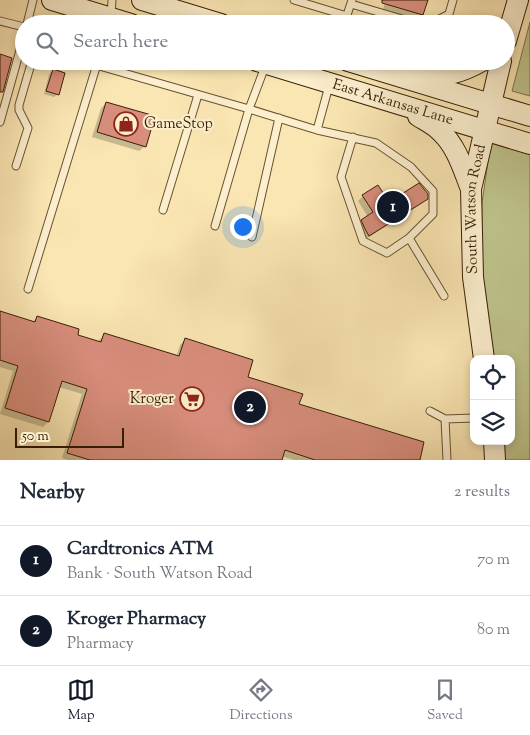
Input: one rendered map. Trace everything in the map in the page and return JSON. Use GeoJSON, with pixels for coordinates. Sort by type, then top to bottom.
{"type":"FeatureCollection","features":[{"type":"Feature","properties":{"kind":"main road"},"geometry":{"type":"LineString","coordinates":[[52,0],[111,14]]}},
{"type":"Feature","properties":{"kind":"main road"},"geometry":{"type":"LineString","coordinates":[[142,0],[191,15]]}},
{"type":"Feature","properties":{"kind":"main road"},"geometry":{"type":"LineString","coordinates":[[514,15],[518,0]]}},
{"type":"Feature","properties":{"kind":"main road","name":"East Arkansas Lane"},"geometry":{"type":"LineString","coordinates":[[285,70],[530,144]]}},
{"type":"Feature","properties":{"kind":"main road","name":"East Arkansas Lane"},"geometry":{"type":"LineString","coordinates":[[378,70],[530,116]]}},
{"type":"Feature","properties":{"kind":"main road"},"geometry":{"type":"LineString","coordinates":[[391,74],[447,76],[463,70]]}},
{"type":"Feature","properties":{"kind":"main road","name":"South Watson Road"},"geometry":{"type":"LineString","coordinates":[[483,355],[473,277],[471,189],[499,70]]}},
{"type":"Feature","properties":{"kind":"main road"},"geometry":{"type":"LineString","coordinates":[[397,103],[435,127],[449,140],[471,189]]}},
{"type":"Feature","properties":{"kind":"main road"},"geometry":{"type":"LineString","coordinates":[[494,445],[495,460]]}},
{"type":"Feature","properties":{"kind":"lane"},"geometry":{"type":"LineString","coordinates":[[29,15],[33,0]]}},
{"type":"Feature","properties":{"kind":"lane"},"geometry":{"type":"LineString","coordinates":[[294,0],[306,2],[335,15]]}},
{"type":"Feature","properties":{"kind":"lane"},"geometry":{"type":"LineString","coordinates":[[447,15],[453,0]]}},
{"type":"Feature","properties":{"kind":"lane"},"geometry":{"type":"LineString","coordinates":[[348,15],[352,2],[392,15]]}},
{"type":"Feature","properties":{"kind":"lane"},"geometry":{"type":"LineString","coordinates":[[0,20],[15,25]]}},
{"type":"Feature","properties":{"kind":"lane"},"geometry":{"type":"LineString","coordinates":[[0,122],[15,68]]}},
{"type":"Feature","properties":{"kind":"lane"},"geometry":{"type":"LineString","coordinates":[[16,166],[28,128],[18,105],[29,70]]}},
{"type":"Feature","properties":{"kind":"lane"},"geometry":{"type":"LineString","coordinates":[[28,289],[95,70]]}},
{"type":"Feature","properties":{"kind":"lane"},"geometry":{"type":"LineString","coordinates":[[119,70],[317,130],[376,143],[411,167],[432,191],[433,214],[409,238],[387,253],[363,241],[341,177],[353,138]]}},
{"type":"Feature","properties":{"kind":"lane"},"geometry":{"type":"LineString","coordinates":[[215,226],[259,70]]}},
{"type":"Feature","properties":{"kind":"lane"},"geometry":{"type":"LineString","coordinates":[[317,130],[329,83]]}},
{"type":"Feature","properties":{"kind":"lane"},"geometry":{"type":"LineString","coordinates":[[163,210],[198,95]]}},
{"type":"Feature","properties":{"kind":"lane"},"geometry":{"type":"LineString","coordinates":[[252,237],[279,118]]}},
{"type":"Feature","properties":{"kind":"lane"},"geometry":{"type":"LineString","coordinates":[[409,238],[444,296]]}},
{"type":"Feature","properties":{"kind":"lane"},"geometry":{"type":"LineString","coordinates":[[430,411],[445,419],[470,418]]}},
{"type":"Feature","properties":{"kind":"lane"},"geometry":{"type":"LineString","coordinates":[[445,419],[447,460]]}},
{"type":"Feature","properties":{"kind":"green space"},"geometry":{"type":"Polygon","coordinates":[[[530,22],[530,96],[512,91],[530,22]]]}},
{"type":"Feature","properties":{"kind":"green space"},"geometry":{"type":"Polygon","coordinates":[[[491,141],[530,153],[530,460],[504,460],[502,445],[515,445],[515,355],[490,355],[481,271],[482,203],[491,141]]]}},
{"type":"Feature","properties":{"kind":"building"},"geometry":{"type":"Polygon","coordinates":[[[382,0],[428,0],[423,15],[382,3],[382,0]]]}},
{"type":"Feature","properties":{"kind":"building"},"geometry":{"type":"Polygon","coordinates":[[[0,54],[12,58],[3,92],[0,92],[0,54]]]}},
{"type":"Feature","properties":{"kind":"building"},"geometry":{"type":"Polygon","coordinates":[[[53,70],[65,73],[59,95],[46,91],[53,70]]]}},
{"type":"Feature","properties":{"kind":"building","name":"GameStop"},"geometry":{"type":"Polygon","coordinates":[[[106,102],[155,116],[146,147],[97,132],[106,102]]]}},
{"type":"Feature","properties":{"kind":"building"},"geometry":{"type":"Polygon","coordinates":[[[419,183],[428,194],[428,199],[369,236],[361,220],[373,212],[362,195],[378,185],[389,202],[419,183]]]}},
{"type":"Feature","properties":{"kind":"building","name":"Kroger"},"geometry":{"type":"Polygon","coordinates":[[[0,311],[35,322],[37,316],[79,329],[78,335],[101,342],[104,333],[179,356],[185,338],[253,360],[248,377],[303,394],[299,404],[424,442],[420,460],[315,460],[285,450],[282,460],[90,460],[67,453],[87,389],[62,381],[49,422],[5,408],[18,366],[0,360],[0,311]]]}},
{"type":"Feature","properties":{"kind":"place","name":"GameStop"},"geometry":{"type":"Point","coordinates":[126,124]}},
{"type":"Feature","properties":{"kind":"place","name":"Cardtronics ATM"},"geometry":{"type":"Point","coordinates":[393,207]}},
{"type":"Feature","properties":{"kind":"place","name":"Kroger"},"geometry":{"type":"Point","coordinates":[192,399]}},
{"type":"Feature","properties":{"kind":"place","name":"Kroger Pharmacy"},"geometry":{"type":"Point","coordinates":[250,407]}}]}
